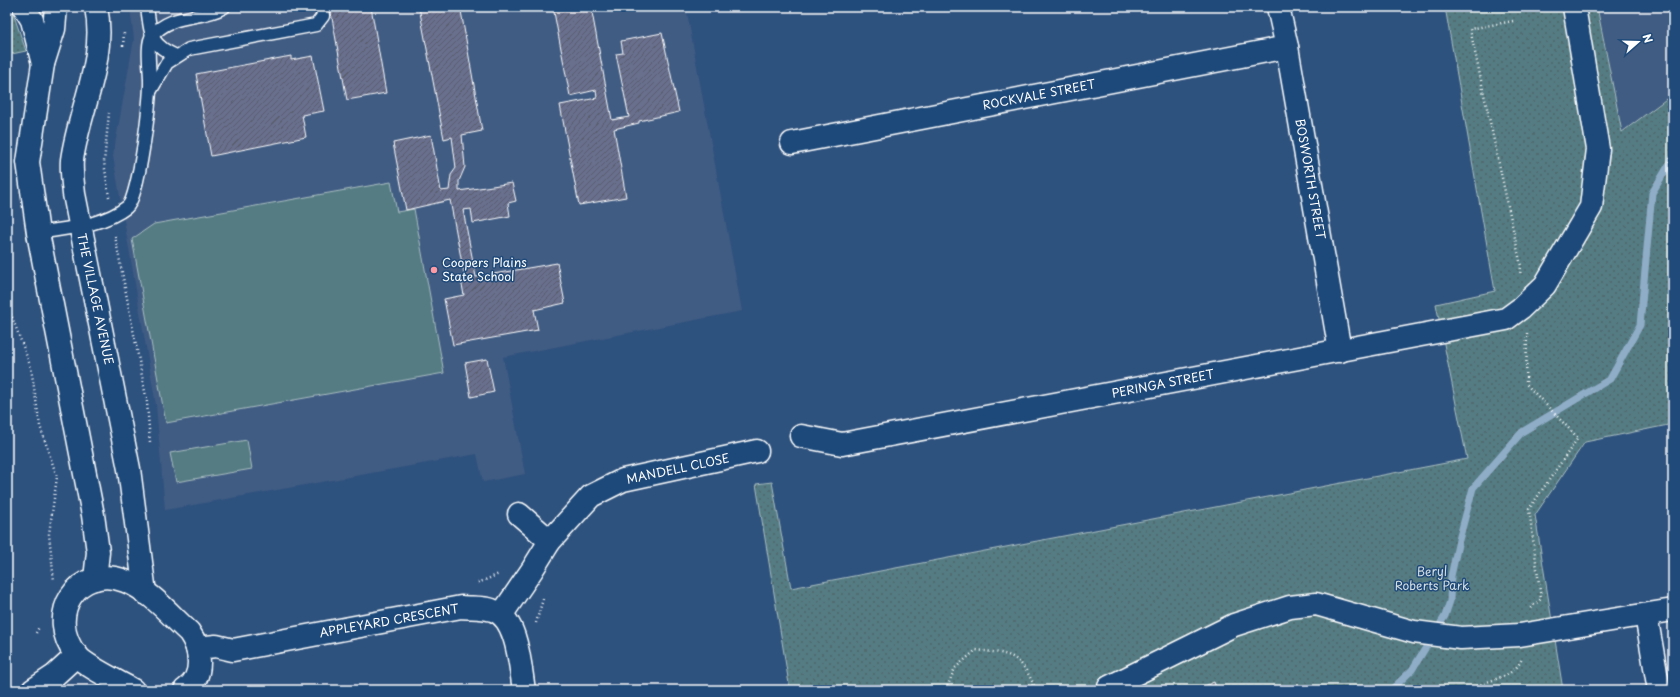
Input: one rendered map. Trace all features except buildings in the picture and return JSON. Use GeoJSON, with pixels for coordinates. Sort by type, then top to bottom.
{"type":"FeatureCollection","features":[{"type":"Feature","properties":{"kind":"street"},"geometry":{"type":"LineString","coordinates":[[24,7],[32,20],[43,64]]}},
{"type":"Feature","properties":{"kind":"street"},"geometry":{"type":"LineString","coordinates":[[56,7],[54,29],[43,64],[28,162],[38,233],[93,515],[98,552],[95,579]]}},
{"type":"Feature","properties":{"kind":"street","name":"THE VILLAGE AVENUE"},"geometry":{"type":"LineString","coordinates":[[96,7],[98,17],[96,68],[85,104],[72,162],[79,226],[129,469],[145,593]]}},
{"type":"Feature","properties":{"kind":"street","name":"BOSWORTH STREET"},"geometry":{"type":"LineString","coordinates":[[1278,7],[1287,47],[1340,351]]}},
{"type":"Feature","properties":{"kind":"street","name":"PERINGA STREET"},"geometry":{"type":"LineString","coordinates":[[801,436],[842,444],[1340,351],[1506,318],[1524,317],[1545,285],[1591,207],[1598,149],[1574,7]]}},
{"type":"Feature","properties":{"kind":"street","name":"ROCKVALE STREET"},"geometry":{"type":"LineString","coordinates":[[792,144],[1287,47]]}},
{"type":"Feature","properties":{"kind":"street","name":"MANDELL CLOSE"},"geometry":{"type":"LineString","coordinates":[[502,614],[550,541],[591,496],[623,480],[757,451]]}},
{"type":"Feature","properties":{"kind":"street"},"geometry":{"type":"LineString","coordinates":[[519,514],[550,541]]}},
{"type":"Feature","properties":{"kind":"street"},"geometry":{"type":"LineString","coordinates":[[133,690],[102,673],[77,656],[63,626],[65,608],[68,599],[78,588],[95,579],[110,578],[126,581],[145,593],[190,632],[200,658],[194,682],[185,690]]}},
{"type":"Feature","properties":{"kind":"street"},"geometry":{"type":"LineString","coordinates":[[1108,687],[1234,626],[1290,607],[1316,604],[1414,632],[1461,638],[1520,635],[1673,610]]}},
{"type":"Feature","properties":{"kind":"street","name":"APPLEYARD CRESCENT"},"geometry":{"type":"LineString","coordinates":[[197,648],[216,646],[233,650],[461,607],[492,610],[502,614]]}},
{"type":"Feature","properties":{"kind":"street"},"geometry":{"type":"LineString","coordinates":[[502,614],[514,635],[524,690]]}},
{"type":"Feature","properties":{"kind":"street"},"geometry":{"type":"LineString","coordinates":[[1646,615],[1659,690]]}},
{"type":"Feature","properties":{"kind":"street"},"geometry":{"type":"LineString","coordinates":[[33,690],[54,676],[77,656]]}},
{"type":"Feature","properties":{"kind":"lane"},"geometry":{"type":"LineString","coordinates":[[38,233],[79,226],[112,216],[129,206],[137,186],[150,90],[149,44],[151,37],[147,7]]}},
{"type":"Feature","properties":{"kind":"lane"},"geometry":{"type":"LineString","coordinates":[[151,37],[168,22],[216,12],[224,7]]}},
{"type":"Feature","properties":{"kind":"lane"},"geometry":{"type":"LineString","coordinates":[[150,90],[167,63],[189,49],[316,25],[323,16],[322,7]]}},
{"type":"Feature","properties":{"kind":"lane"},"geometry":{"type":"LineString","coordinates":[[151,37],[163,50],[176,56]]}},
{"type":"Feature","properties":{"kind":"path"},"geometry":{"type":"LineString","coordinates":[[1513,21],[1470,29],[1520,266],[1520,280]]}},
{"type":"Feature","properties":{"kind":"path"},"geometry":{"type":"LineString","coordinates":[[123,27],[123,47]]}},
{"type":"Feature","properties":{"kind":"path"},"geometry":{"type":"LineString","coordinates":[[111,106],[106,127],[104,162],[112,216],[147,402],[150,445]]}},
{"type":"Feature","properties":{"kind":"path"},"geometry":{"type":"LineString","coordinates":[[7,307],[30,368],[40,426],[57,477],[49,534],[54,583]]}},
{"type":"Feature","properties":{"kind":"path"},"geometry":{"type":"LineString","coordinates":[[7,319],[12,317]]}},
{"type":"Feature","properties":{"kind":"path"},"geometry":{"type":"LineString","coordinates":[[1470,690],[1477,685],[1508,675],[1520,665],[1523,657],[1518,619],[1542,599],[1529,509],[1578,438],[1526,384],[1524,317]]}},
{"type":"Feature","properties":{"kind":"path"},"geometry":{"type":"LineString","coordinates":[[474,584],[492,578],[519,564],[532,570],[546,590],[535,622],[537,629]]}},
{"type":"Feature","properties":{"kind":"path"},"geometry":{"type":"LineString","coordinates":[[36,633],[40,626]]}},
{"type":"Feature","properties":{"kind":"path"},"geometry":{"type":"LineString","coordinates":[[946,690],[955,668],[976,650],[1009,654],[1025,667],[1038,690]]}},
{"type":"Feature","properties":{"kind":"path"},"geometry":{"type":"LineString","coordinates":[[1017,690],[1020,687],[1034,685]]}},
{"type":"Feature","properties":{"kind":"shaded area","name":"Coopers Plains State School"},"geometry":{"type":"Polygon","coordinates":[[[130,7],[686,7],[742,311],[503,357],[525,474],[483,482],[477,454],[165,510],[156,405],[113,156],[134,39],[130,7]]]}},
{"type":"Feature","properties":{"kind":"shaded area"},"geometry":{"type":"Polygon","coordinates":[[[1597,7],[1673,7],[1673,94],[1623,133],[1597,7]]]}},
{"type":"Feature","properties":{"kind":"green space"},"geometry":{"type":"Polygon","coordinates":[[[7,7],[11,7],[26,51],[7,55],[7,7]]]}},
{"type":"Feature","properties":{"kind":"green space","name":"Beryl Roberts Park"},"geometry":{"type":"Polygon","coordinates":[[[1445,7],[1597,7],[1622,132],[1673,94],[1673,424],[1585,442],[1535,515],[1563,690],[790,690],[756,484],[772,482],[791,588],[1467,459],[1436,304],[1495,291],[1445,7]]]}},
{"type":"Feature","properties":{"kind":"green space"},"geometry":{"type":"Polygon","coordinates":[[[391,182],[397,212],[414,209],[444,373],[166,423],[132,239],[154,224],[391,182]]]}},
{"type":"Feature","properties":{"kind":"green space"},"geometry":{"type":"Polygon","coordinates":[[[247,440],[252,469],[176,482],[170,453],[247,440]]]}},
{"type":"Feature","properties":{"kind":"waterway"},"geometry":{"type":"LineString","coordinates":[[1391,690],[1412,670],[1445,616],[1450,601],[1451,576],[1473,488],[1522,432],[1610,379],[1640,325],[1652,193],[1673,158]]}},
{"type":"Feature","properties":{"kind":"place","name":"Coopers Plains State School"},"geometry":{"type":"Point","coordinates":[434,270]}}]}
